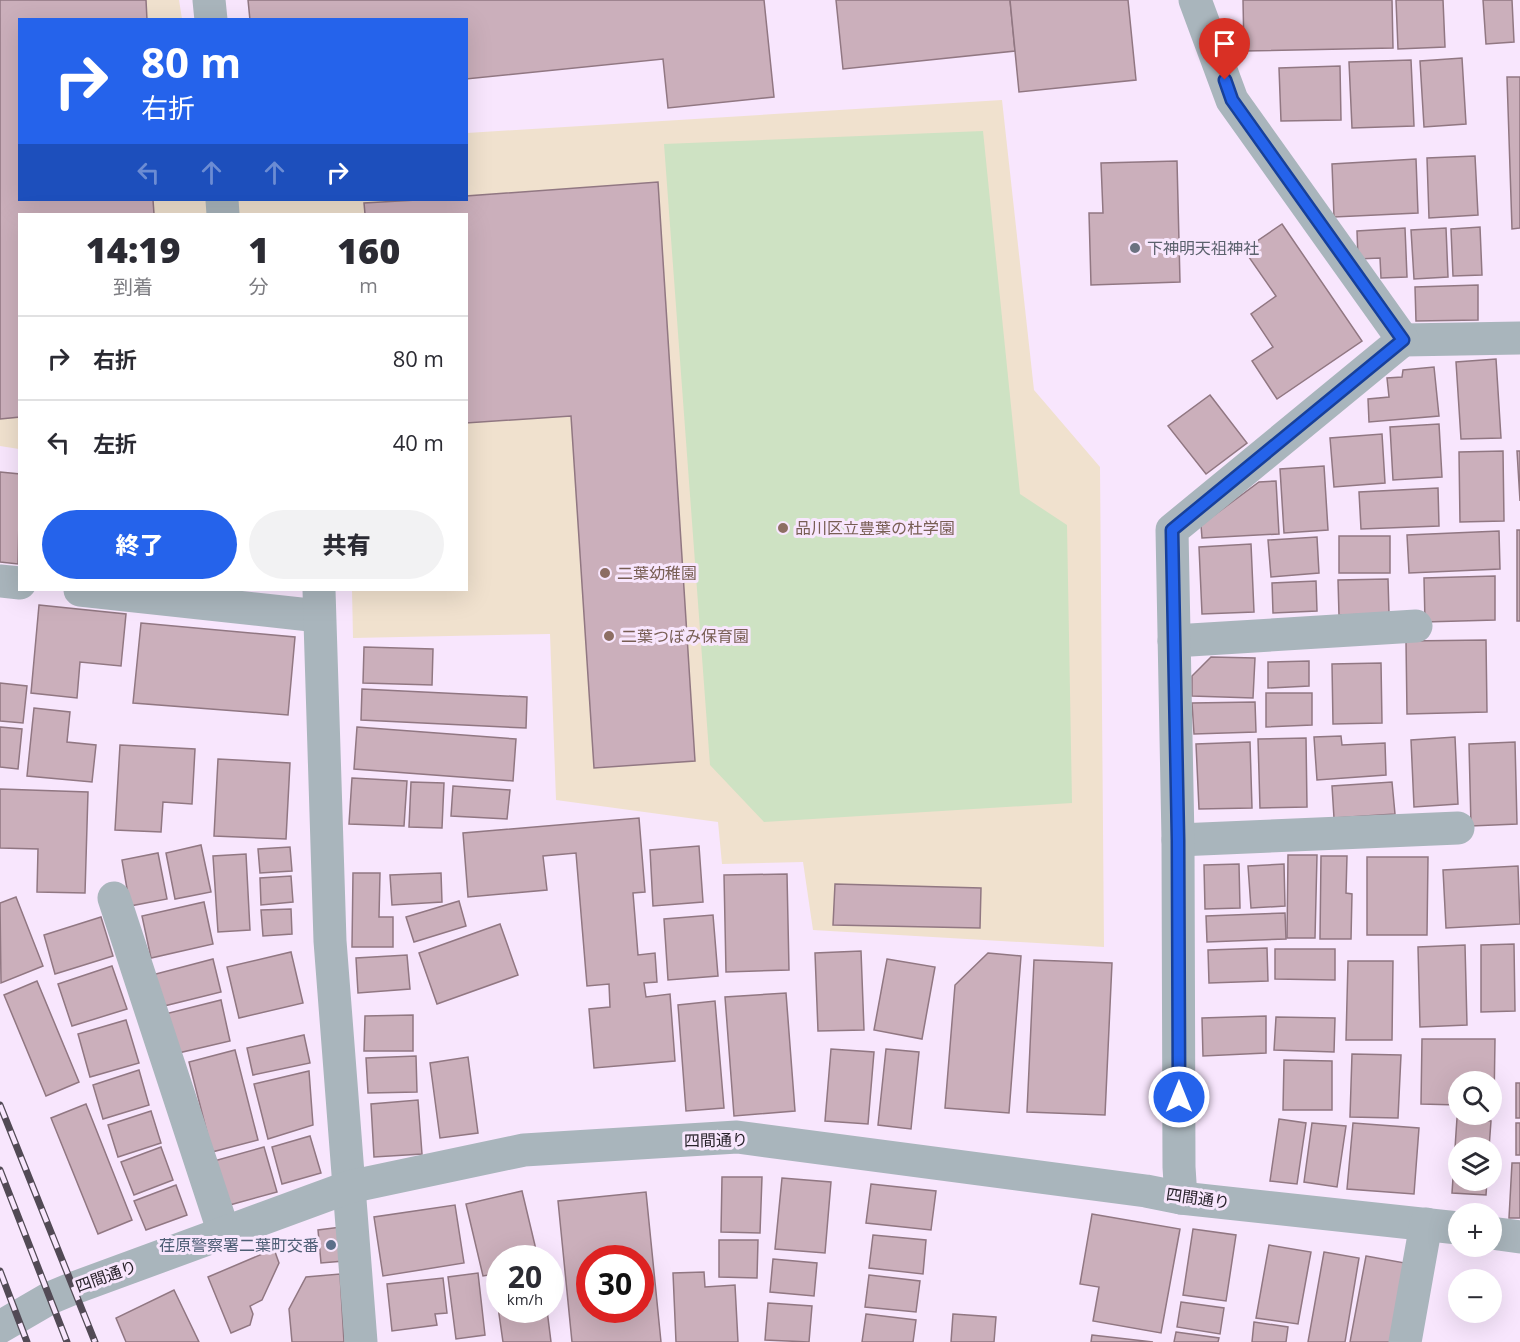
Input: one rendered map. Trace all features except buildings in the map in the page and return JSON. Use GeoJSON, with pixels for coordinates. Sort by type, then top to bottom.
{"type":"FeatureCollection","features":[{"type":"Feature","properties":{"kind":"street"},"geometry":{"type":"LineString","coordinates":[[209,0],[211,18]]}},
{"type":"Feature","properties":{"kind":"street"},"geometry":{"type":"LineString","coordinates":[[1195,0],[1232,100],[1403,340]]}},
{"type":"Feature","properties":{"kind":"street"},"geometry":{"type":"LineString","coordinates":[[1181,1198],[1178,840],[1172,530],[1403,340],[1520,338]]}},
{"type":"Feature","properties":{"kind":"street"},"geometry":{"type":"LineString","coordinates":[[0,581],[18,583]]}},
{"type":"Feature","properties":{"kind":"street"},"geometry":{"type":"LineString","coordinates":[[98,591],[319,603],[330,941],[361,1342]]}},
{"type":"Feature","properties":{"kind":"street"},"geometry":{"type":"LineString","coordinates":[[1174,641],[1416,626]]}},
{"type":"Feature","properties":{"kind":"street"},"geometry":{"type":"LineString","coordinates":[[1178,840],[1458,828]]}},
{"type":"Feature","properties":{"kind":"street"},"geometry":{"type":"LineString","coordinates":[[114,898],[224,1233]]}},
{"type":"Feature","properties":{"kind":"street","name":"四間通り"},"geometry":{"type":"LineString","coordinates":[[0,1328],[50,1298],[74,1288],[349,1187],[524,1150],[737,1137],[1146,1191],[1181,1198],[1448,1227]]}},
{"type":"Feature","properties":{"kind":"street"},"geometry":{"type":"LineString","coordinates":[[1405,1342],[1426,1224]]}},
{"type":"Feature","properties":{"kind":"street"},"geometry":{"type":"LineString","coordinates":[[1502,1235],[1520,1237]]}},
{"type":"Feature","properties":{"kind":"shaded area","name":"品川区立豊葉の杜学園"},"geometry":{"type":"Polygon","coordinates":[[[0,0],[179,0],[182,18],[18,18],[18,201],[468,201],[468,133],[1002,100],[1034,390],[1100,467],[1104,947],[813,930],[803,862],[722,864],[718,822],[556,800],[550,634],[353,638],[352,591],[468,591],[468,213],[18,213],[18,449],[0,446],[0,0]]]}},
{"type":"Feature","properties":{"kind":"green space"},"geometry":{"type":"Polygon","coordinates":[[[983,131],[1020,494],[1067,525],[1072,803],[764,822],[710,765],[664,144],[983,131]]]}},
{"type":"Feature","properties":{"kind":"railway"},"geometry":{"type":"LineString","coordinates":[[0,1105],[95,1342]]}},
{"type":"Feature","properties":{"kind":"railway"},"geometry":{"type":"LineString","coordinates":[[0,1170],[67,1342]]}},
{"type":"Feature","properties":{"kind":"railway"},"geometry":{"type":"LineString","coordinates":[[0,1271],[27,1342]]}},
{"type":"Feature","properties":{"kind":"place","name":"下神明天祖神社"},"geometry":{"type":"Point","coordinates":[1135,248]}},
{"type":"Feature","properties":{"kind":"place","name":"品川区立豊葉の杜学園"},"geometry":{"type":"Point","coordinates":[783,528]}},
{"type":"Feature","properties":{"kind":"place","name":"二葉幼稚園"},"geometry":{"type":"Point","coordinates":[605,573]}},
{"type":"Feature","properties":{"kind":"place","name":"二葉つぼみ保育園"},"geometry":{"type":"Point","coordinates":[609,636]}},
{"type":"Feature","properties":{"kind":"place","name":"荏原警察署二葉町交番"},"geometry":{"type":"Point","coordinates":[331,1245]}},
{"type":"Feature","properties":{"kind":"route"},"geometry":{"type":"LineString","coordinates":[[1179,1097],[1178,840],[1172,530],[1403,340],[1232,100],[1225,80]]}}]}
